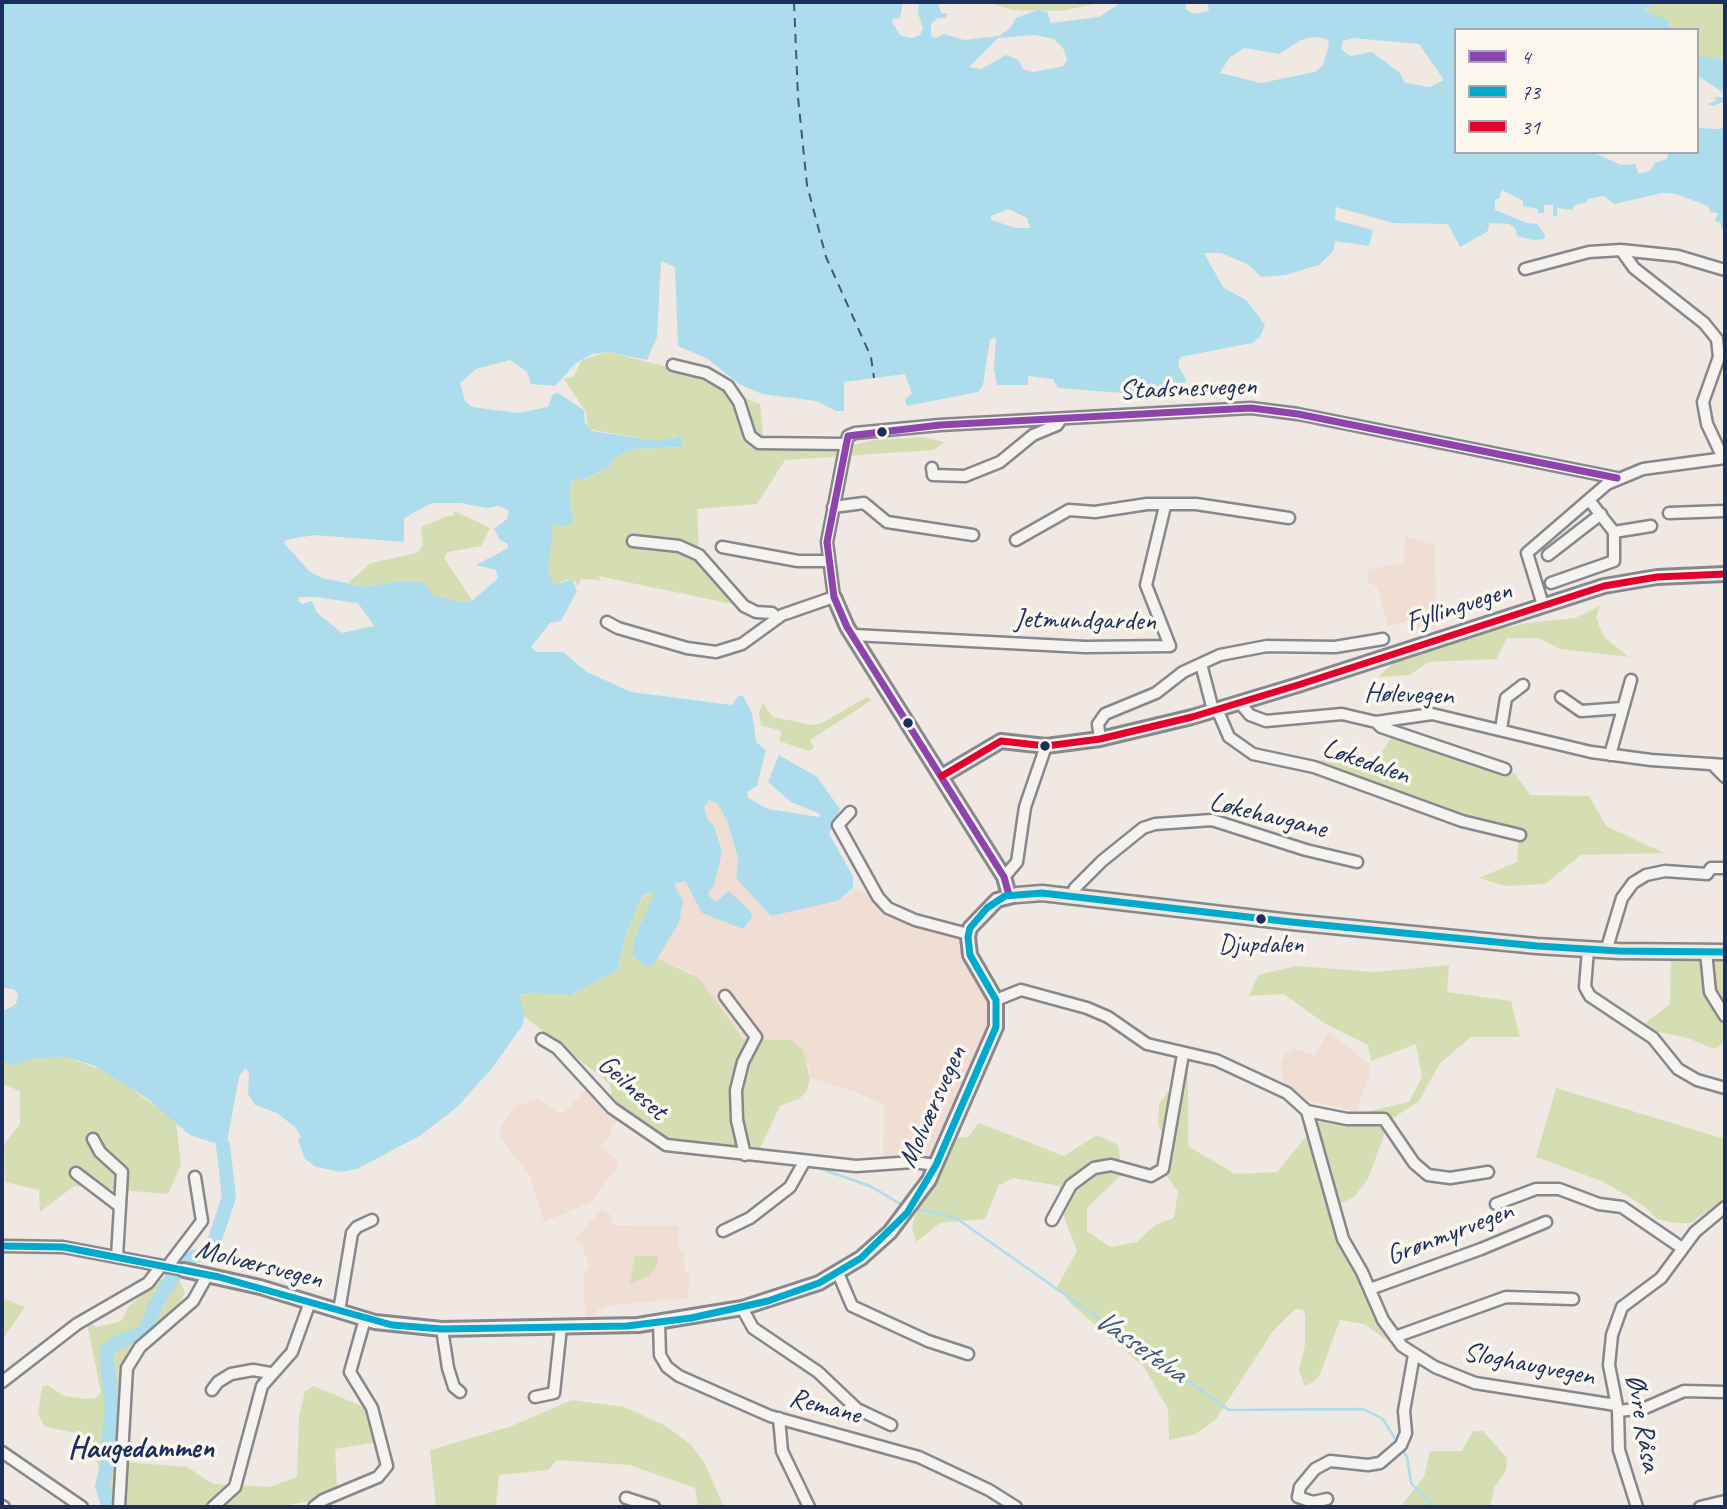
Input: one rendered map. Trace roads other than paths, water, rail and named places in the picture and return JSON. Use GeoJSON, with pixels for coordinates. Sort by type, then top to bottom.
{"type":"FeatureCollection","features":[{"type":"Feature","properties":{"kind":"main road"},"geometry":{"type":"LineString","coordinates":[[1013,895],[1028,898],[1063,897],[1588,950],[1725,952]]}},
{"type":"Feature","properties":{"kind":"street"},"geometry":{"type":"LineString","coordinates":[[1543,605],[1527,553],[1589,500],[1617,478],[1643,469],[1724,458],[1707,424],[1703,402],[1719,357],[1719,345],[1714,333],[1634,268],[1621,250]]}},
{"type":"Feature","properties":{"kind":"street"},"geometry":{"type":"LineString","coordinates":[[1525,269],[1578,254],[1621,250],[1678,256],[1725,270]]}},
{"type":"Feature","properties":{"kind":"street","name":"Stadsnesvegen"},"geometry":{"type":"LineString","coordinates":[[673,365],[706,373],[728,386],[739,402],[750,436],[759,443],[846,444],[848,436],[868,432],[1233,408],[1271,410],[1617,478]]}},
{"type":"Feature","properties":{"kind":"street"},"geometry":{"type":"LineString","coordinates":[[932,468],[933,475],[965,476],[1000,462],[1033,435],[1058,425],[1060,419]]}},
{"type":"Feature","properties":{"kind":"street"},"geometry":{"type":"LineString","coordinates":[[846,444],[833,507],[827,561],[834,597],[854,635],[1013,895],[988,908],[968,934],[970,955],[996,1000],[1021,990],[1046,996],[1101,1013],[1154,1047],[1216,1060],[1276,1086],[1298,1101],[1307,1111],[1347,1119],[1384,1119],[1414,1163],[1428,1175],[1450,1178],[1488,1171]]}},
{"type":"Feature","properties":{"kind":"street"},"geometry":{"type":"LineString","coordinates":[[1551,583],[1614,561],[1614,532],[1589,500]]}},
{"type":"Feature","properties":{"kind":"street"},"geometry":{"type":"LineString","coordinates":[[833,507],[864,503],[887,522],[973,535]]}},
{"type":"Feature","properties":{"kind":"street"},"geometry":{"type":"LineString","coordinates":[[1016,540],[1069,510],[1095,512],[1147,504],[1196,504],[1289,518]]}},
{"type":"Feature","properties":{"kind":"street","name":"Jetmundgarden"},"geometry":{"type":"LineString","coordinates":[[854,635],[1085,647],[1170,646],[1146,585],[1165,506]]}},
{"type":"Feature","properties":{"kind":"street"},"geometry":{"type":"LineString","coordinates":[[1669,513],[1725,511]]}},
{"type":"Feature","properties":{"kind":"street"},"geometry":{"type":"LineString","coordinates":[[1548,555],[1601,514]]}},
{"type":"Feature","properties":{"kind":"street"},"geometry":{"type":"LineString","coordinates":[[1614,532],[1651,526]]}},
{"type":"Feature","properties":{"kind":"street"},"geometry":{"type":"LineString","coordinates":[[633,541],[679,546],[699,555],[744,606],[777,618]]}},
{"type":"Feature","properties":{"kind":"street"},"geometry":{"type":"LineString","coordinates":[[722,547],[798,561],[827,561]]}},
{"type":"Feature","properties":{"kind":"street","name":"Fyllingvegen"},"geometry":{"type":"LineString","coordinates":[[942,776],[1001,741],[1046,746],[1100,739],[1215,710],[1604,586],[1642,579],[1725,574]]}},
{"type":"Feature","properties":{"kind":"street"},"geometry":{"type":"LineString","coordinates":[[607,622],[618,628],[707,653],[742,644],[777,618],[834,597]]}},
{"type":"Feature","properties":{"kind":"street","name":"Fyllingvegen"},"geometry":{"type":"LineString","coordinates":[[1100,739],[1098,724],[1105,714],[1156,693],[1183,672],[1220,655],[1267,646],[1335,647],[1383,639]]}},
{"type":"Feature","properties":{"kind":"street"},"geometry":{"type":"LineString","coordinates":[[1201,664],[1215,710]]}},
{"type":"Feature","properties":{"kind":"street"},"geometry":{"type":"LineString","coordinates":[[1610,755],[1631,680]]}},
{"type":"Feature","properties":{"kind":"street"},"geometry":{"type":"LineString","coordinates":[[1501,729],[1506,698],[1523,685]]}},
{"type":"Feature","properties":{"kind":"street"},"geometry":{"type":"LineString","coordinates":[[1561,697],[1581,711],[1623,708]]}},
{"type":"Feature","properties":{"kind":"street","name":"Hølevegen"},"geometry":{"type":"LineString","coordinates":[[1239,702],[1250,715],[1266,721],[1342,714],[1376,722],[1432,714],[1610,755],[1725,765]]}},
{"type":"Feature","properties":{"kind":"street","name":"Løkedalen"},"geometry":{"type":"LineString","coordinates":[[1215,710],[1229,737],[1253,754],[1314,767],[1462,821],[1520,835]]}},
{"type":"Feature","properties":{"kind":"street"},"geometry":{"type":"LineString","coordinates":[[1376,722],[1381,727],[1505,769]]}},
{"type":"Feature","properties":{"kind":"street"},"geometry":{"type":"LineString","coordinates":[[1004,877],[1017,862],[1025,807],[1046,746]]}},
{"type":"Feature","properties":{"kind":"street"},"geometry":{"type":"LineString","coordinates":[[1712,764],[1725,777]]}},
{"type":"Feature","properties":{"kind":"street"},"geometry":{"type":"LineString","coordinates":[[850,812],[838,825],[878,897],[888,908],[915,920],[968,934]]}},
{"type":"Feature","properties":{"kind":"street","name":"Løkehaugane"},"geometry":{"type":"LineString","coordinates":[[1063,897],[1143,828],[1155,824],[1212,820],[1306,850],[1357,862]]}},
{"type":"Feature","properties":{"kind":"street"},"geometry":{"type":"LineString","coordinates":[[1606,951],[1622,898],[1633,883],[1647,875],[1665,871],[1684,870],[1707,874],[1711,868],[1725,868]]}},
{"type":"Feature","properties":{"kind":"street"},"geometry":{"type":"LineString","coordinates":[[1588,950],[1585,987],[1590,996],[1653,1038],[1678,1069],[1697,1080],[1725,1088]]}},
{"type":"Feature","properties":{"kind":"street"},"geometry":{"type":"LineString","coordinates":[[1706,952],[1710,992],[1725,1016]]}},
{"type":"Feature","properties":{"kind":"street"},"geometry":{"type":"LineString","coordinates":[[725,996],[755,1037],[743,1062],[736,1090],[737,1120],[745,1155]]}},
{"type":"Feature","properties":{"kind":"street","name":"Molværsvegen"},"geometry":{"type":"LineString","coordinates":[[3,1245],[56,1246],[117,1257],[260,1287],[365,1320],[442,1329],[659,1322],[742,1308],[798,1292],[838,1272],[861,1258],[907,1213],[936,1165],[996,1027],[996,1000]]}},
{"type":"Feature","properties":{"kind":"street","name":"Geilneset"},"geometry":{"type":"LineString","coordinates":[[542,1039],[568,1059],[612,1108],[654,1140],[669,1146],[804,1162],[868,1166],[913,1162],[936,1165]]}},
{"type":"Feature","properties":{"kind":"street"},"geometry":{"type":"LineString","coordinates":[[1052,1220],[1071,1185],[1094,1168],[1111,1165],[1152,1176],[1163,1169],[1183,1054]]}},
{"type":"Feature","properties":{"kind":"street","name":"Sloghaugvegen"},"geometry":{"type":"LineString","coordinates":[[1307,1111],[1343,1239],[1395,1337],[1414,1355],[1475,1383],[1617,1408],[1645,1408],[1684,1391],[1725,1392]]}},
{"type":"Feature","properties":{"kind":"street"},"geometry":{"type":"LineString","coordinates":[[93,1139],[100,1152],[122,1172],[123,1191],[118,1205],[117,1257]]}},
{"type":"Feature","properties":{"kind":"street"},"geometry":{"type":"LineString","coordinates":[[723,1231],[750,1218],[783,1193],[795,1181],[804,1162]]}},
{"type":"Feature","properties":{"kind":"street"},"geometry":{"type":"LineString","coordinates":[[76,1173],[118,1205]]}},
{"type":"Feature","properties":{"kind":"street","name":"Molværsvegen"},"geometry":{"type":"LineString","coordinates":[[172,1268],[202,1221],[195,1177]]}},
{"type":"Feature","properties":{"kind":"street"},"geometry":{"type":"LineString","coordinates":[[1496,1204],[1536,1189],[1559,1189],[1598,1204],[1622,1207],[1682,1248]]}},
{"type":"Feature","properties":{"kind":"street","name":"Øvre Råsa"},"geometry":{"type":"LineString","coordinates":[[1637,1507],[1619,1450],[1617,1408],[1608,1355],[1621,1310],[1629,1299],[1661,1278],[1695,1232],[1725,1208]]}},
{"type":"Feature","properties":{"kind":"street","name":"Molværsvegen"},"geometry":{"type":"LineString","coordinates":[[339,1311],[352,1233],[357,1227],[372,1220]]}},
{"type":"Feature","properties":{"kind":"street","name":"Grønmyrvegen"},"geometry":{"type":"LineString","coordinates":[[1370,1289],[1481,1250],[1546,1222]]}},
{"type":"Feature","properties":{"kind":"street"},"geometry":{"type":"LineString","coordinates":[[2,1382],[77,1324],[172,1268]]}},
{"type":"Feature","properties":{"kind":"street"},"geometry":{"type":"LineString","coordinates":[[838,1272],[852,1306],[928,1341],[968,1353]]}},
{"type":"Feature","properties":{"kind":"street"},"geometry":{"type":"LineString","coordinates":[[119,1507],[127,1368],[140,1347],[193,1301],[207,1276]]}},
{"type":"Feature","properties":{"kind":"street"},"geometry":{"type":"LineString","coordinates":[[1395,1337],[1510,1296],[1573,1299]]}},
{"type":"Feature","properties":{"kind":"street"},"geometry":{"type":"LineString","coordinates":[[213,1507],[235,1487],[255,1405],[270,1373],[292,1352],[310,1302]]}},
{"type":"Feature","properties":{"kind":"street","name":"Remane"},"geometry":{"type":"LineString","coordinates":[[742,1308],[753,1328],[812,1367],[857,1409],[891,1425]]}},
{"type":"Feature","properties":{"kind":"street"},"geometry":{"type":"LineString","coordinates":[[314,1507],[323,1500],[378,1477],[387,1466],[372,1408],[350,1372],[365,1320]]}},
{"type":"Feature","properties":{"kind":"street","name":"Remane"},"geometry":{"type":"LineString","coordinates":[[659,1322],[658,1345],[663,1361],[671,1371],[738,1404],[919,1457],[989,1490],[1016,1507]]}},
{"type":"Feature","properties":{"kind":"street"},"geometry":{"type":"LineString","coordinates":[[535,1397],[554,1393],[561,1326]]}},
{"type":"Feature","properties":{"kind":"street"},"geometry":{"type":"LineString","coordinates":[[442,1329],[448,1368],[454,1387],[460,1392]]}},
{"type":"Feature","properties":{"kind":"street"},"geometry":{"type":"LineString","coordinates":[[1327,1499],[1313,1502],[1298,1497],[1300,1487],[1315,1469],[1340,1460],[1368,1465],[1380,1463],[1400,1447],[1406,1433],[1404,1411],[1414,1355]]}},
{"type":"Feature","properties":{"kind":"street"},"geometry":{"type":"LineString","coordinates":[[212,1390],[218,1382],[231,1374],[253,1370],[270,1373]]}},
{"type":"Feature","properties":{"kind":"street"},"geometry":{"type":"LineString","coordinates":[[779,1418],[782,1451],[809,1507]]}},
{"type":"Feature","properties":{"kind":"street"},"geometry":{"type":"LineString","coordinates":[[2,1452],[82,1507]]}},
{"type":"Feature","properties":{"kind":"street"},"geometry":{"type":"LineString","coordinates":[[626,1498],[654,1507]]}},
{"type":"Feature","properties":{"kind":"street"},"geometry":{"type":"LineString","coordinates":[[1700,1507],[1725,1501]]}},
{"type":"Feature","properties":{"kind":"water"},"geometry":{"type":"Polygon","coordinates":[[[2,2],[903,2],[900,18],[893,19],[892,22],[901,36],[912,38],[920,35],[923,28],[918,13],[919,3],[938,2],[941,13],[948,13],[946,18],[938,18],[931,24],[931,36],[936,38],[944,34],[964,40],[999,36],[1010,28],[1016,18],[1037,10],[1047,12],[1051,23],[1099,17],[1122,2],[1187,2],[1185,9],[1194,14],[1209,11],[1207,2],[1699,2],[1654,4],[1643,10],[1668,20],[1669,25],[1675,28],[1454,28],[1454,154],[1596,154],[1621,165],[1635,164],[1638,173],[1642,173],[1650,171],[1655,163],[1667,159],[1668,154],[1699,154],[1699,128],[1720,129],[1725,126],[1725,230],[1721,228],[1721,223],[1715,221],[1718,213],[1710,212],[1708,206],[1676,194],[1662,193],[1614,204],[1604,196],[1588,199],[1587,202],[1575,205],[1572,210],[1557,208],[1557,217],[1553,215],[1553,205],[1544,205],[1544,213],[1538,213],[1538,209],[1523,206],[1523,201],[1502,190],[1499,199],[1495,199],[1495,210],[1527,223],[1537,224],[1545,235],[1544,239],[1533,240],[1517,236],[1515,228],[1509,224],[1490,223],[1487,232],[1460,247],[1448,224],[1393,223],[1336,207],[1335,220],[1373,230],[1369,246],[1335,241],[1334,250],[1319,265],[1285,275],[1261,277],[1249,265],[1221,253],[1204,253],[1223,287],[1247,301],[1265,325],[1260,337],[1252,343],[1180,357],[1178,366],[1186,379],[1182,390],[1166,400],[1150,395],[1058,388],[1053,379],[1028,376],[1028,385],[997,385],[994,369],[996,338],[990,339],[983,385],[978,392],[907,406],[905,400],[912,393],[905,374],[844,382],[844,411],[836,411],[816,401],[762,394],[739,384],[708,359],[678,346],[675,267],[661,261],[657,337],[647,360],[608,352],[592,354],[576,363],[555,386],[531,384],[527,372],[510,360],[476,369],[460,383],[465,401],[472,407],[518,413],[548,407],[553,394],[558,393],[584,410],[585,423],[592,431],[657,441],[681,436],[682,447],[633,449],[614,458],[609,467],[583,480],[577,478],[572,481],[569,496],[574,523],[562,527],[553,525],[548,573],[555,585],[572,579],[577,591],[561,621],[550,623],[531,647],[537,652],[563,652],[587,672],[631,692],[732,705],[738,696],[743,696],[752,713],[756,742],[766,750],[757,786],[747,792],[748,798],[768,809],[819,817],[820,814],[791,802],[768,782],[779,755],[817,777],[840,809],[829,834],[853,876],[853,888],[837,901],[771,916],[736,878],[738,858],[728,823],[718,804],[709,800],[704,807],[707,819],[714,826],[722,852],[713,889],[710,889],[708,895],[716,902],[729,891],[751,912],[752,917],[743,929],[702,913],[685,881],[674,884],[683,901],[679,923],[653,965],[645,966],[632,955],[635,936],[654,894],[650,892],[642,897],[624,941],[618,970],[570,995],[526,993],[519,996],[525,1015],[522,1026],[492,1068],[457,1107],[421,1135],[357,1169],[341,1172],[316,1167],[305,1159],[298,1140],[301,1137],[295,1127],[277,1113],[255,1105],[248,1094],[249,1072],[245,1068],[239,1077],[226,1147],[190,1135],[145,1097],[95,1066],[66,1057],[31,1059],[12,1066],[2,1060],[2,1012],[16,1004],[18,994],[14,989],[2,988],[2,2]],[[1035,35],[998,38],[969,67],[981,69],[1006,55],[1018,60],[1023,69],[1033,72],[1064,66],[1067,59],[1063,48],[1054,39],[1035,35]],[[1314,37],[1301,40],[1279,54],[1244,48],[1229,58],[1220,73],[1261,83],[1315,72],[1323,65],[1329,45],[1327,39],[1314,37]],[[1353,38],[1343,41],[1341,48],[1344,52],[1351,56],[1372,52],[1400,73],[1405,83],[1430,87],[1444,80],[1419,44],[1353,38]],[[1009,209],[991,216],[991,220],[1016,228],[1030,228],[1027,218],[1009,209]],[[432,503],[404,518],[404,542],[314,535],[286,540],[284,543],[309,571],[322,578],[366,587],[400,581],[425,583],[432,595],[461,602],[473,600],[498,578],[496,570],[476,565],[508,548],[508,544],[500,540],[494,529],[507,519],[509,510],[498,506],[487,508],[460,503],[432,503]],[[300,597],[298,600],[302,604],[312,601],[317,613],[342,633],[374,626],[358,603],[300,597]]]}},
{"type":"Feature","properties":{"kind":"water"},"geometry":{"type":"Polygon","coordinates":[[[1699,57],[1716,57],[1724,61],[1725,94],[1699,76],[1699,57]]]}},
{"type":"Feature","properties":{"kind":"water"},"geometry":{"type":"Polygon","coordinates":[[[1725,94],[1725,101],[1713,106],[1708,104],[1717,100],[1714,97],[1724,97],[1725,94]]]}},
{"type":"Feature","properties":{"kind":"waterway"},"geometry":{"type":"LineString","coordinates":[[109,1507],[102,1486],[111,1448],[108,1442],[112,1409],[106,1351],[116,1343],[145,1332],[155,1306],[171,1279],[185,1263],[195,1256],[206,1254],[212,1248],[229,1197],[223,1145]]}},
{"type":"Feature","properties":{"kind":"waterway","name":"Vassetelva"},"geometry":{"type":"LineString","coordinates":[[821,1169],[870,1186],[904,1206]]}},
{"type":"Feature","properties":{"kind":"waterway","name":"Vassetelva"},"geometry":{"type":"LineString","coordinates":[[914,1208],[956,1218],[1229,1410],[1363,1409],[1383,1419],[1397,1442]]}},
{"type":"Feature","properties":{"kind":"waterway","name":"Vassetelva"},"geometry":{"type":"LineString","coordinates":[[1401,1448],[1407,1457],[1411,1483],[1433,1507]]}},
{"type":"Feature","properties":{"kind":"place","name":"Djupdalen"},"geometry":{"type":"Point","coordinates":[1261,919]}},
{"type":"Feature","properties":{"kind":"district","name":"Haugedammen"},"geometry":{"type":"Point","coordinates":[141,1449]}}]}
